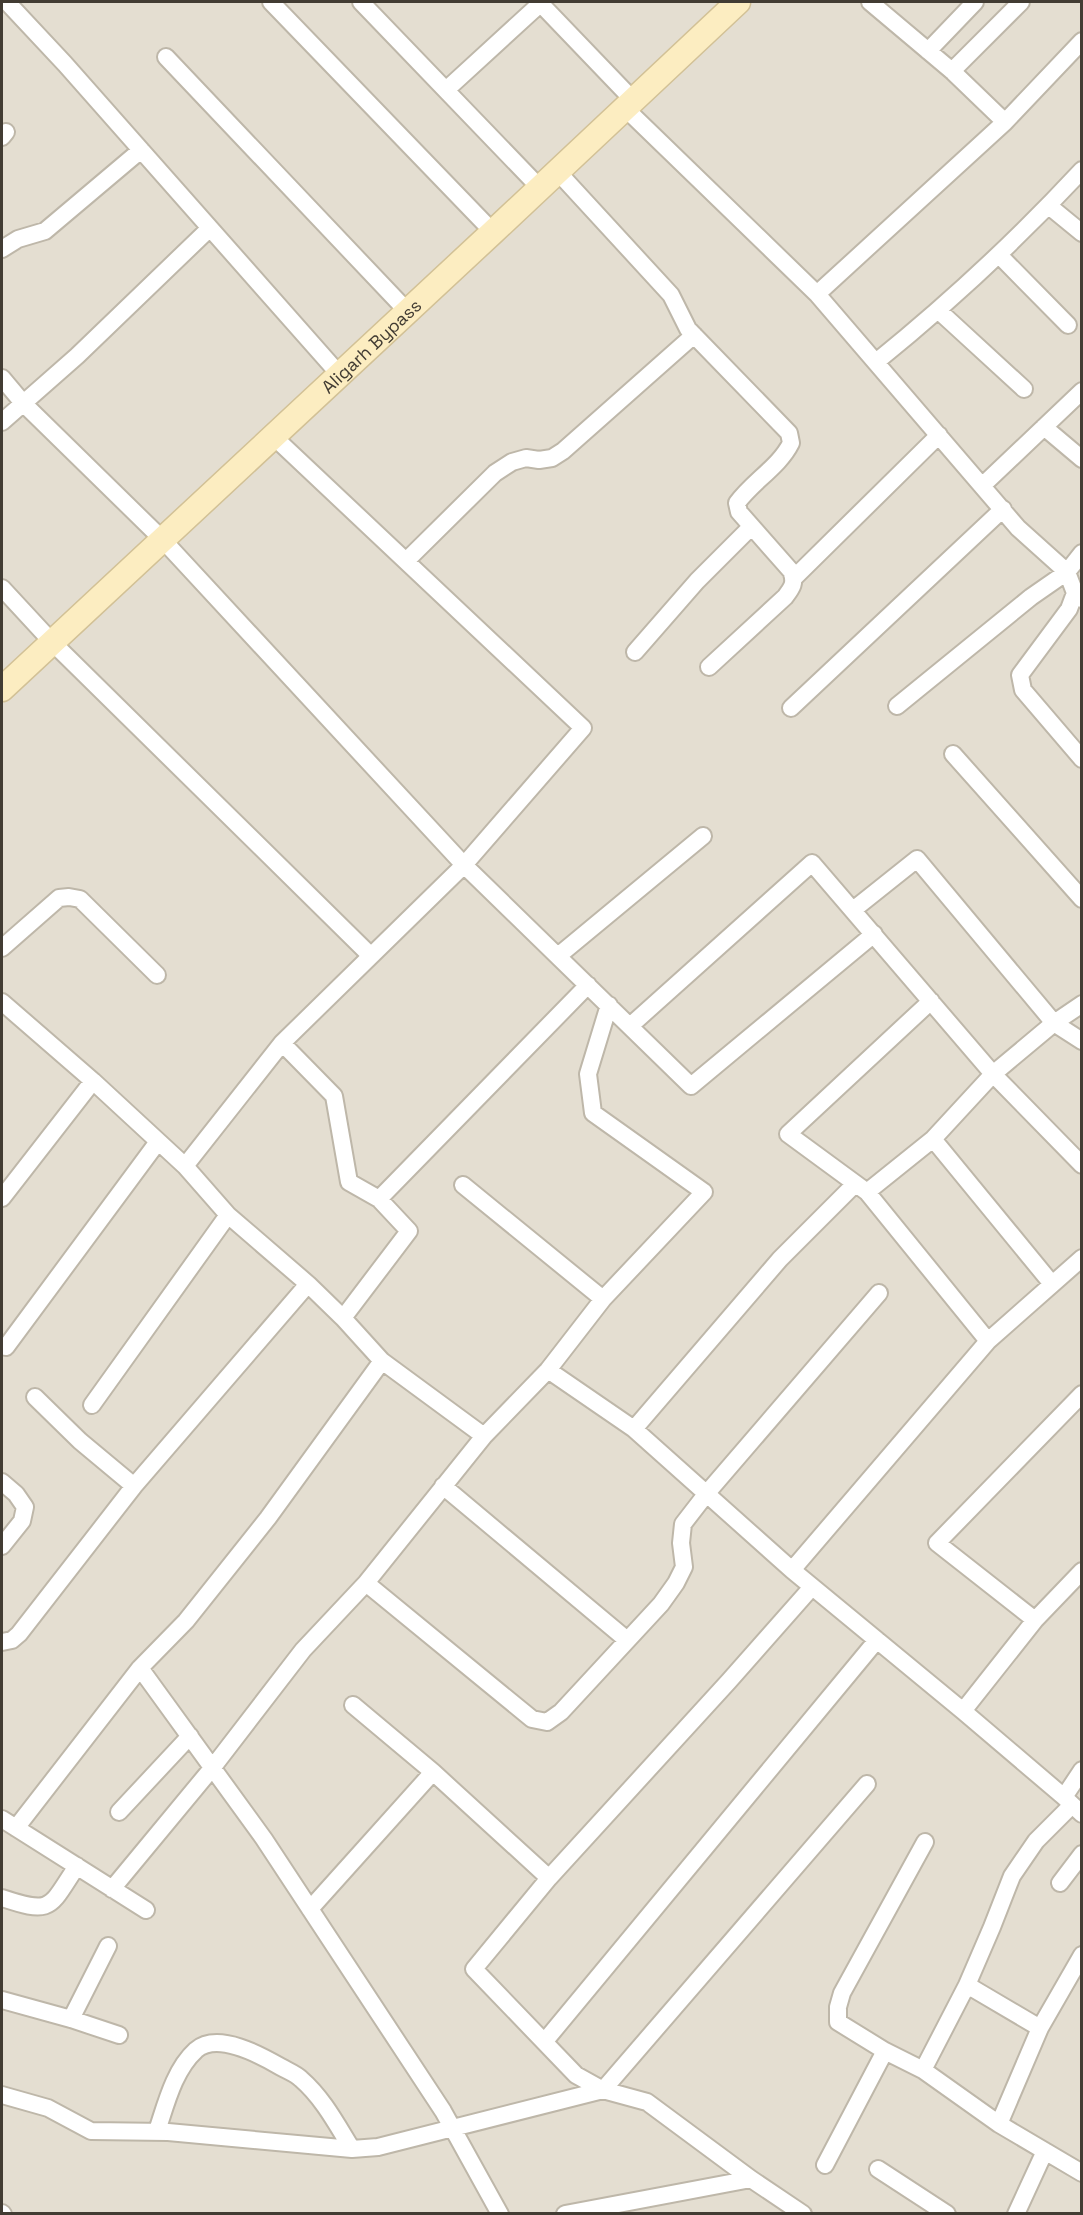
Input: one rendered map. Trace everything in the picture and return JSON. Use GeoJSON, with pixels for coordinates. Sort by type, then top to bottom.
{"type":"FeatureCollection","features":[{"type":"Feature","properties":{"kind":"main road","name":"Aligarh Bypass"},"geometry":{"type":"LineString","coordinates":[[2,689],[738,2]]}},
{"type":"Feature","properties":{"kind":"street"},"geometry":{"type":"LineString","coordinates":[[271,2],[493,232]]}},
{"type":"Feature","properties":{"kind":"street"},"geometry":{"type":"LineString","coordinates":[[361,2],[539,188]]}},
{"type":"Feature","properties":{"kind":"street"},"geometry":{"type":"LineString","coordinates":[[446,90],[540,2],[629,104],[817,294],[1018,528],[1067,572],[1078,596],[1020,675],[1023,690],[1082,759]]}},
{"type":"Feature","properties":{"kind":"street"},"geometry":{"type":"LineString","coordinates":[[870,2],[952,71],[1005,122]]}},
{"type":"Feature","properties":{"kind":"street"},"geometry":{"type":"LineString","coordinates":[[928,51],[975,2]]}},
{"type":"Feature","properties":{"kind":"street"},"geometry":{"type":"LineString","coordinates":[[952,71],[1021,2]]}},
{"type":"Feature","properties":{"kind":"street"},"geometry":{"type":"LineString","coordinates":[[7,8],[141,150],[339,374]]}},
{"type":"Feature","properties":{"kind":"street"},"geometry":{"type":"LineString","coordinates":[[817,294],[1005,122],[1082,41]]}},
{"type":"Feature","properties":{"kind":"street"},"geometry":{"type":"LineString","coordinates":[[166,57],[407,310]]}},
{"type":"Feature","properties":{"kind":"street"},"geometry":{"type":"LineString","coordinates":[[2,249],[18,239],[45,231],[141,150]]}},
{"type":"Feature","properties":{"kind":"street"},"geometry":{"type":"LineString","coordinates":[[876,362],[939,311],[1049,206],[1082,170]]}},
{"type":"Feature","properties":{"kind":"street"},"geometry":{"type":"LineString","coordinates":[[557,171],[671,295],[682,320],[694,335],[789,433],[791,443],[786,454],[737,503],[739,512],[791,571],[794,578],[793,586],[785,597],[709,667]]}},
{"type":"Feature","properties":{"kind":"street"},"geometry":{"type":"LineString","coordinates":[[1049,206],[1082,233]]}},
{"type":"Feature","properties":{"kind":"street"},"geometry":{"type":"LineString","coordinates":[[2,422],[77,356],[210,228]]}},
{"type":"Feature","properties":{"kind":"street"},"geometry":{"type":"LineString","coordinates":[[999,255],[1068,325]]}},
{"type":"Feature","properties":{"kind":"street"},"geometry":{"type":"LineString","coordinates":[[939,311],[1024,389]]}},
{"type":"Feature","properties":{"kind":"street"},"geometry":{"type":"LineString","coordinates":[[406,561],[495,473],[512,462],[526,458],[538,460],[552,458],[563,451],[694,335]]}},
{"type":"Feature","properties":{"kind":"street"},"geometry":{"type":"LineString","coordinates":[[2,378],[23,403],[164,540],[464,865],[691,1086],[874,934]]}},
{"type":"Feature","properties":{"kind":"street"},"geometry":{"type":"LineString","coordinates":[[983,485],[1082,391]]}},
{"type":"Feature","properties":{"kind":"street"},"geometry":{"type":"LineString","coordinates":[[1044,428],[1082,459]]}},
{"type":"Feature","properties":{"kind":"street"},"geometry":{"type":"LineString","coordinates":[[794,578],[939,435]]}},
{"type":"Feature","properties":{"kind":"street"},"geometry":{"type":"LineString","coordinates":[[185,1166],[282,1043],[464,865],[584,728],[273,436]]}},
{"type":"Feature","properties":{"kind":"street"},"geometry":{"type":"LineString","coordinates":[[791,708],[1003,509]]}},
{"type":"Feature","properties":{"kind":"street"},"geometry":{"type":"LineString","coordinates":[[635,652],[697,581],[751,527]]}},
{"type":"Feature","properties":{"kind":"street"},"geometry":{"type":"LineString","coordinates":[[897,706],[1031,597],[1067,572],[1082,553]]}},
{"type":"Feature","properties":{"kind":"street"},"geometry":{"type":"LineString","coordinates":[[2,588],[52,642],[371,956]]}},
{"type":"Feature","properties":{"kind":"street"},"geometry":{"type":"LineString","coordinates":[[953,754],[1082,899]]}},
{"type":"Feature","properties":{"kind":"street"},"geometry":{"type":"LineString","coordinates":[[558,956],[703,836]]}},
{"type":"Feature","properties":{"kind":"street"},"geometry":{"type":"LineString","coordinates":[[853,910],[917,859],[1054,1023],[1082,1041]]}},
{"type":"Feature","properties":{"kind":"street"},"geometry":{"type":"LineString","coordinates":[[630,1026],[812,862],[993,1074],[1082,1165]]}},
{"type":"Feature","properties":{"kind":"street"},"geometry":{"type":"LineString","coordinates":[[2,948],[59,898],[69,897],[80,899],[158,975]]}},
{"type":"Feature","properties":{"kind":"street"},"geometry":{"type":"LineString","coordinates":[[379,1199],[588,985]]}},
{"type":"Feature","properties":{"kind":"street"},"geometry":{"type":"LineString","coordinates":[[931,1001],[788,1134],[861,1188],[988,1341]]}},
{"type":"Feature","properties":{"kind":"street"},"geometry":{"type":"LineString","coordinates":[[2,1002],[93,1081],[185,1166],[228,1215],[308,1284],[382,1361],[484,1436]]}},
{"type":"Feature","properties":{"kind":"street"},"geometry":{"type":"LineString","coordinates":[[634,1429],[780,1259],[861,1188],[933,1138],[993,1074],[1054,1023],[1082,1004]]}},
{"type":"Feature","properties":{"kind":"street"},"geometry":{"type":"LineString","coordinates":[[112,1889],[213,1767],[303,1650],[366,1583],[484,1436],[548,1370],[603,1299],[704,1192],[593,1113],[588,1074],[609,1005]]}},
{"type":"Feature","properties":{"kind":"street"},"geometry":{"type":"LineString","coordinates":[[282,1043],[334,1096],[349,1182],[379,1199],[409,1231],[343,1318]]}},
{"type":"Feature","properties":{"kind":"street"},"geometry":{"type":"LineString","coordinates":[[4,1189],[93,1081]]}},
{"type":"Feature","properties":{"kind":"street"},"geometry":{"type":"LineString","coordinates":[[933,1138],[1052,1284]]}},
{"type":"Feature","properties":{"kind":"street"},"geometry":{"type":"LineString","coordinates":[[6,1347],[158,1143]]}},
{"type":"Feature","properties":{"kind":"street"},"geometry":{"type":"LineString","coordinates":[[464,1185],[603,1299]]}},
{"type":"Feature","properties":{"kind":"street"},"geometry":{"type":"LineString","coordinates":[[92,1405],[228,1215]]}},
{"type":"Feature","properties":{"kind":"street"},"geometry":{"type":"LineString","coordinates":[[792,1570],[988,1341],[1082,1258]]}},
{"type":"Feature","properties":{"kind":"street"},"geometry":{"type":"LineString","coordinates":[[2,1642],[12,1640],[19,1634],[134,1486],[308,1284]]}},
{"type":"Feature","properties":{"kind":"street"},"geometry":{"type":"LineString","coordinates":[[366,1583],[532,1719],[547,1722],[561,1712],[661,1604],[684,1567],[681,1543],[684,1524],[707,1492],[879,1293]]}},
{"type":"Feature","properties":{"kind":"street"},"geometry":{"type":"LineString","coordinates":[[16,1828],[140,1668],[186,1621],[268,1518],[382,1361]]}},
{"type":"Feature","properties":{"kind":"street"},"geometry":{"type":"LineString","coordinates":[[548,1370],[634,1429],[792,1570],[1073,1805]]}},
{"type":"Feature","properties":{"kind":"street"},"geometry":{"type":"LineString","coordinates":[[1035,1620],[937,1543],[1082,1394]]}},
{"type":"Feature","properties":{"kind":"street"},"geometry":{"type":"LineString","coordinates":[[35,1397],[80,1441],[134,1486]]}},
{"type":"Feature","properties":{"kind":"street"},"geometry":{"type":"LineString","coordinates":[[2,1482],[16,1494],[25,1508],[22,1521],[2,1546]]}},
{"type":"Feature","properties":{"kind":"street"},"geometry":{"type":"LineString","coordinates":[[443,1486],[627,1640]]}},
{"type":"Feature","properties":{"kind":"street"},"geometry":{"type":"LineString","coordinates":[[963,1711],[1035,1620],[1082,1570]]}},
{"type":"Feature","properties":{"kind":"street"},"geometry":{"type":"LineString","coordinates":[[803,2214],[751,2179],[647,2102],[603,2090],[576,2075],[474,1969],[549,1878],[812,1587]]}},
{"type":"Feature","properties":{"kind":"street"},"geometry":{"type":"LineString","coordinates":[[544,2041],[877,1640]]}},
{"type":"Feature","properties":{"kind":"street"},"geometry":{"type":"LineString","coordinates":[[140,1668],[264,1839],[443,2111],[500,2214]]}},
{"type":"Feature","properties":{"kind":"street"},"geometry":{"type":"LineString","coordinates":[[353,1705],[433,1772],[549,1878]]}},
{"type":"Feature","properties":{"kind":"street"},"geometry":{"type":"LineString","coordinates":[[118,1812],[190,1736]]}},
{"type":"Feature","properties":{"kind":"street"},"geometry":{"type":"LineString","coordinates":[[923,2070],[967,1985],[1012,1876],[1036,1841],[1073,1805],[1082,1770]]}},
{"type":"Feature","properties":{"kind":"street"},"geometry":{"type":"LineString","coordinates":[[310,1909],[433,1772]]}},
{"type":"Feature","properties":{"kind":"street"},"geometry":{"type":"LineString","coordinates":[[2,2095],[48,2108],[91,2130],[157,2131],[352,2149],[378,2147],[603,2090],[867,1784]]}},
{"type":"Feature","properties":{"kind":"street"},"geometry":{"type":"LineString","coordinates":[[2,1819],[146,1910]]}},
{"type":"Feature","properties":{"kind":"street"},"geometry":{"type":"LineString","coordinates":[[925,1842],[842,1993],[837,2007],[837,2022],[885,2051],[923,2070],[999,2124],[1082,2173]]}},
{"type":"Feature","properties":{"kind":"street"},"geometry":{"type":"LineString","coordinates":[[1060,1883],[1082,1854]]}},
{"type":"Feature","properties":{"kind":"street"},"geometry":{"type":"LineString","coordinates":[[2,1898],[22,1905],[48,1906],[77,1866]]}},
{"type":"Feature","properties":{"kind":"street"},"geometry":{"type":"LineString","coordinates":[[71,2019],[108,1946]]}},
{"type":"Feature","properties":{"kind":"street"},"geometry":{"type":"LineString","coordinates":[[999,2124],[1040,2028],[1082,1955]]}},
{"type":"Feature","properties":{"kind":"street"},"geometry":{"type":"LineString","coordinates":[[967,1985],[1040,2028]]}},
{"type":"Feature","properties":{"kind":"street"},"geometry":{"type":"LineString","coordinates":[[2,2000],[71,2019],[118,2036]]}},
{"type":"Feature","properties":{"kind":"street"},"geometry":{"type":"LineString","coordinates":[[157,2131],[172,2088],[186,2061],[199,2048],[214,2044],[235,2045],[249,2050],[300,2078],[328,2110],[352,2149]]}},
{"type":"Feature","properties":{"kind":"street"},"geometry":{"type":"LineString","coordinates":[[825,2165],[885,2051]]}},
{"type":"Feature","properties":{"kind":"street"},"geometry":{"type":"LineString","coordinates":[[1016,2214],[1045,2151]]}},
{"type":"Feature","properties":{"kind":"street"},"geometry":{"type":"LineString","coordinates":[[878,2169],[947,2214]]}},
{"type":"Feature","properties":{"kind":"street"},"geometry":{"type":"LineString","coordinates":[[565,2214],[751,2179]]}},
{"type":"Feature","properties":{"kind":"shaded area"},"geometry":{"type":"Polygon","coordinates":[[[2,2],[1081,2],[1081,2213],[2,2213],[2,2]]]}}]}
